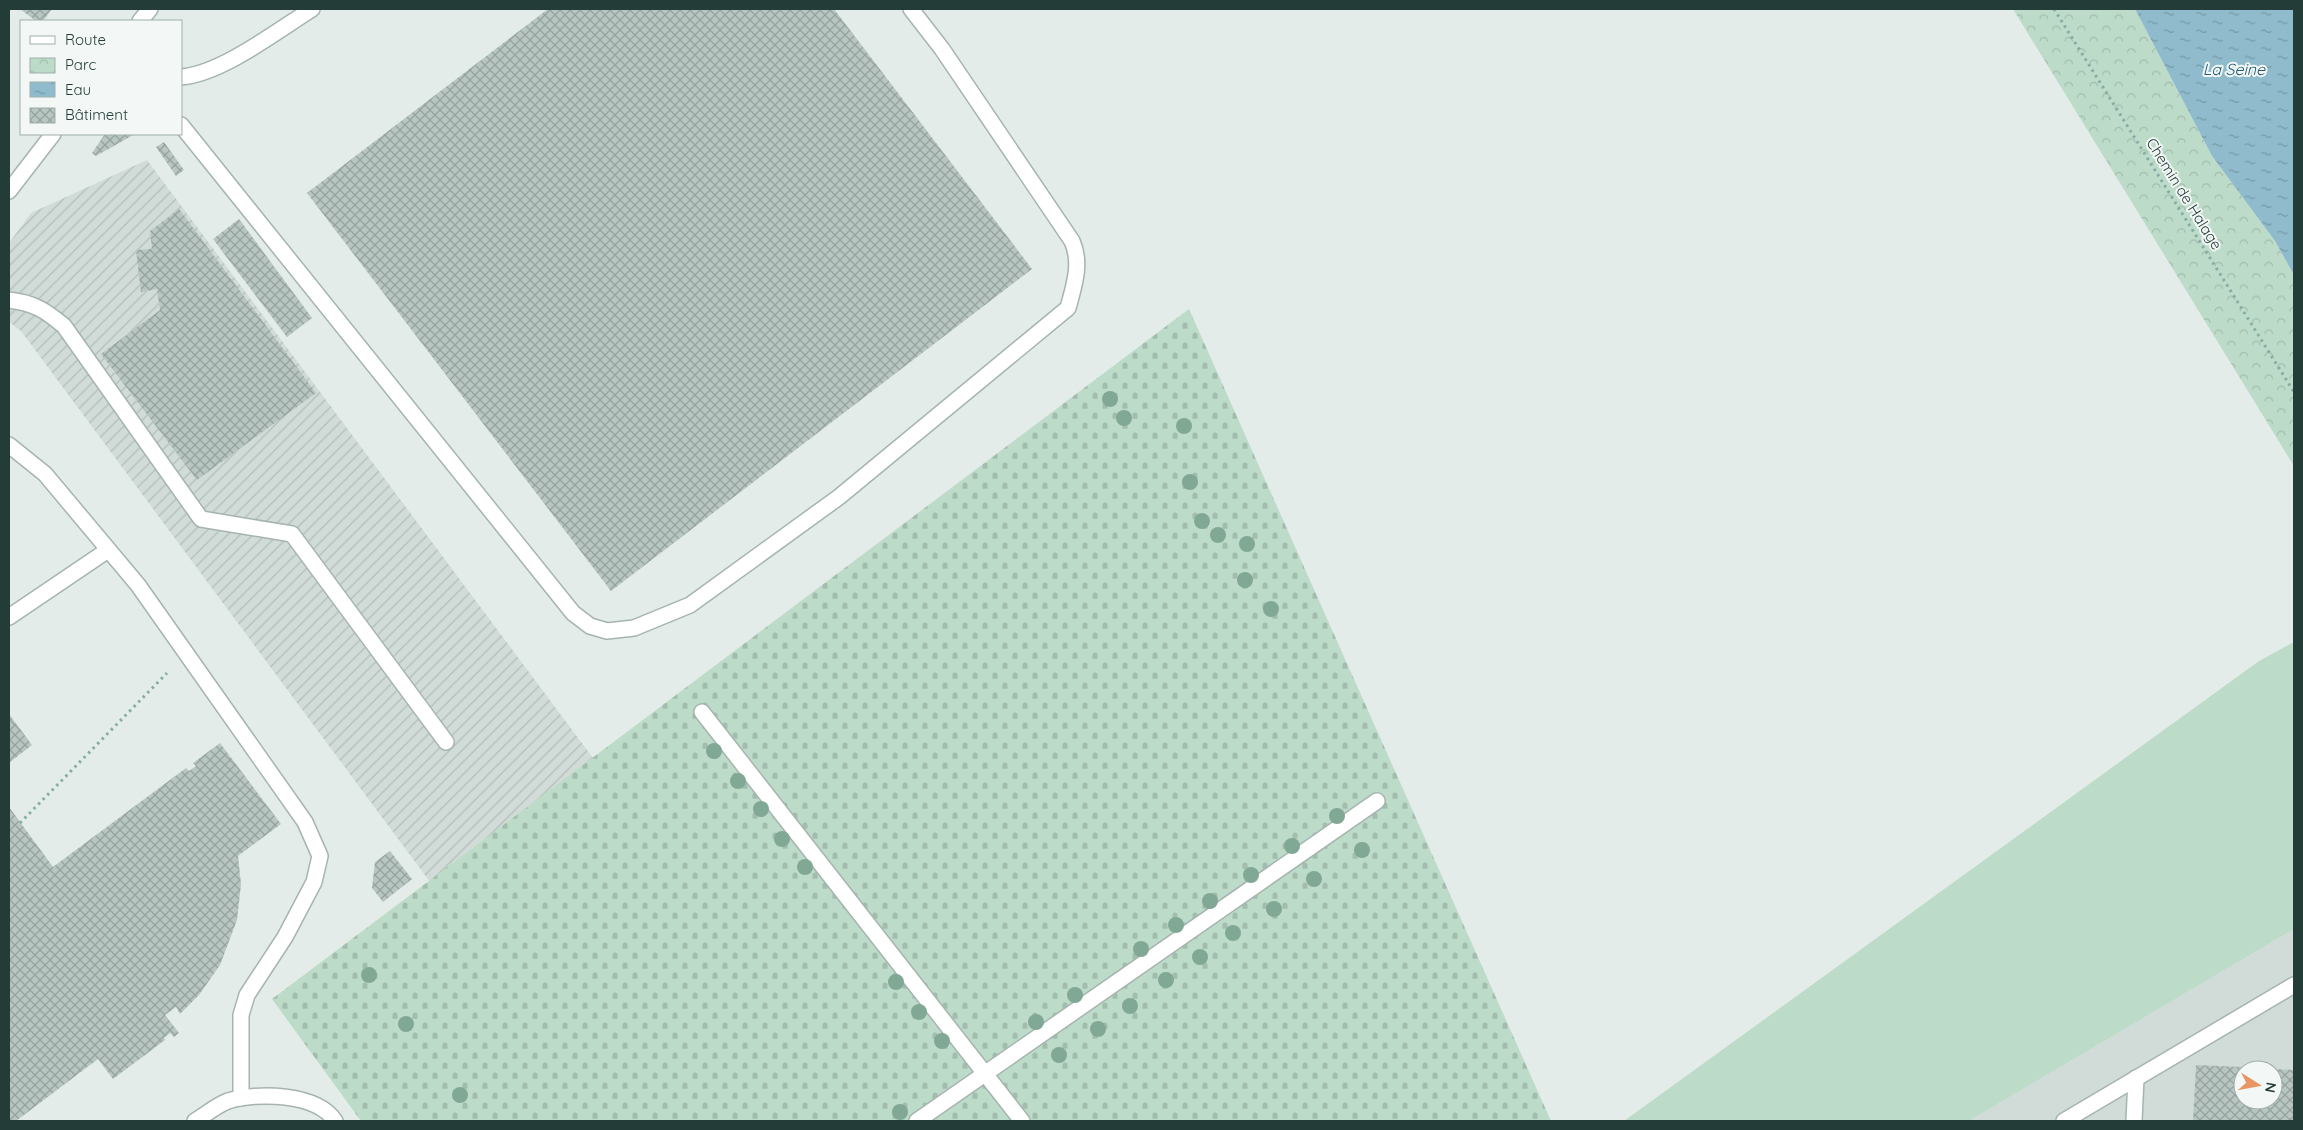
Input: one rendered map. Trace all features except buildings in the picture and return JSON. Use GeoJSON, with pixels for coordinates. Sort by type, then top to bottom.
{"type":"FeatureCollection","features":[{"type":"Feature","properties":{"kind":"street"},"geometry":{"type":"LineString","coordinates":[[141,20],[150,9]]}},
{"type":"Feature","properties":{"kind":"street"},"geometry":{"type":"LineString","coordinates":[[182,77],[195,76],[248,50],[312,9]]}},
{"type":"Feature","properties":{"kind":"street"},"geometry":{"type":"LineString","coordinates":[[182,126],[572,613],[590,626],[607,632],[634,628],[690,605],[839,497],[1068,308],[1076,279],[1077,253],[1072,242],[942,49],[911,9]]}},
{"type":"Feature","properties":{"kind":"street"},"geometry":{"type":"LineString","coordinates":[[9,191],[52,135]]}},
{"type":"Feature","properties":{"kind":"street"},"geometry":{"type":"LineString","coordinates":[[9,300],[25,302],[46,310],[64,326],[201,519],[292,534],[446,742]]}},
{"type":"Feature","properties":{"kind":"street"},"geometry":{"type":"LineString","coordinates":[[9,445],[45,474],[138,585],[305,822],[320,856],[314,882],[285,937],[247,995],[243,1009],[239,1060],[241,1098]]}},
{"type":"Feature","properties":{"kind":"street"},"geometry":{"type":"LineString","coordinates":[[9,617],[108,550]]}},
{"type":"Feature","properties":{"kind":"street"},"geometry":{"type":"LineString","coordinates":[[702,712],[1022,1121]]}},
{"type":"Feature","properties":{"kind":"street"},"geometry":{"type":"LineString","coordinates":[[917,1121],[1377,801]]}},
{"type":"Feature","properties":{"kind":"street"},"geometry":{"type":"LineString","coordinates":[[2064,1121],[2294,985]]}},
{"type":"Feature","properties":{"kind":"street"},"geometry":{"type":"LineString","coordinates":[[2134,1121],[2136,1078]]}},
{"type":"Feature","properties":{"kind":"street"},"geometry":{"type":"LineString","coordinates":[[195,1121],[226,1102],[255,1095],[281,1096],[307,1102],[332,1116],[335,1121]]}},
{"type":"Feature","properties":{"kind":"path","name":"Chemin de Halage"},"geometry":{"type":"LineString","coordinates":[[2054,9],[2294,392]]}},
{"type":"Feature","properties":{"kind":"path"},"geometry":{"type":"LineString","coordinates":[[20,823],[186,653]]}},
{"type":"Feature","properties":{"kind":"shaded area"},"geometry":{"type":"Polygon","coordinates":[[[147,160],[593,758],[430,882],[21,331],[9,322],[9,243],[31,213],[147,160]]]}},
{"type":"Feature","properties":{"kind":"shaded area"},"geometry":{"type":"Polygon","coordinates":[[[2294,929],[2294,1121],[1969,1121],[2294,929]]]}},
{"type":"Feature","properties":{"kind":"green space"},"geometry":{"type":"Polygon","coordinates":[[[2013,9],[2135,9],[2212,156],[2275,241],[2294,275],[2294,466],[2013,9]]]}},
{"type":"Feature","properties":{"kind":"green space"},"geometry":{"type":"Polygon","coordinates":[[[1189,309],[1551,1121],[361,1121],[272,999],[1189,309]]]}},
{"type":"Feature","properties":{"kind":"green space"},"geometry":{"type":"Polygon","coordinates":[[[2294,642],[2294,929],[1969,1121],[1624,1121],[2259,661],[2294,642]]]}},
{"type":"Feature","properties":{"kind":"water","name":"La Seine"},"geometry":{"type":"Polygon","coordinates":[[[2135,9],[2294,9],[2294,275],[2275,241],[2212,156],[2135,9]]]}}]}
